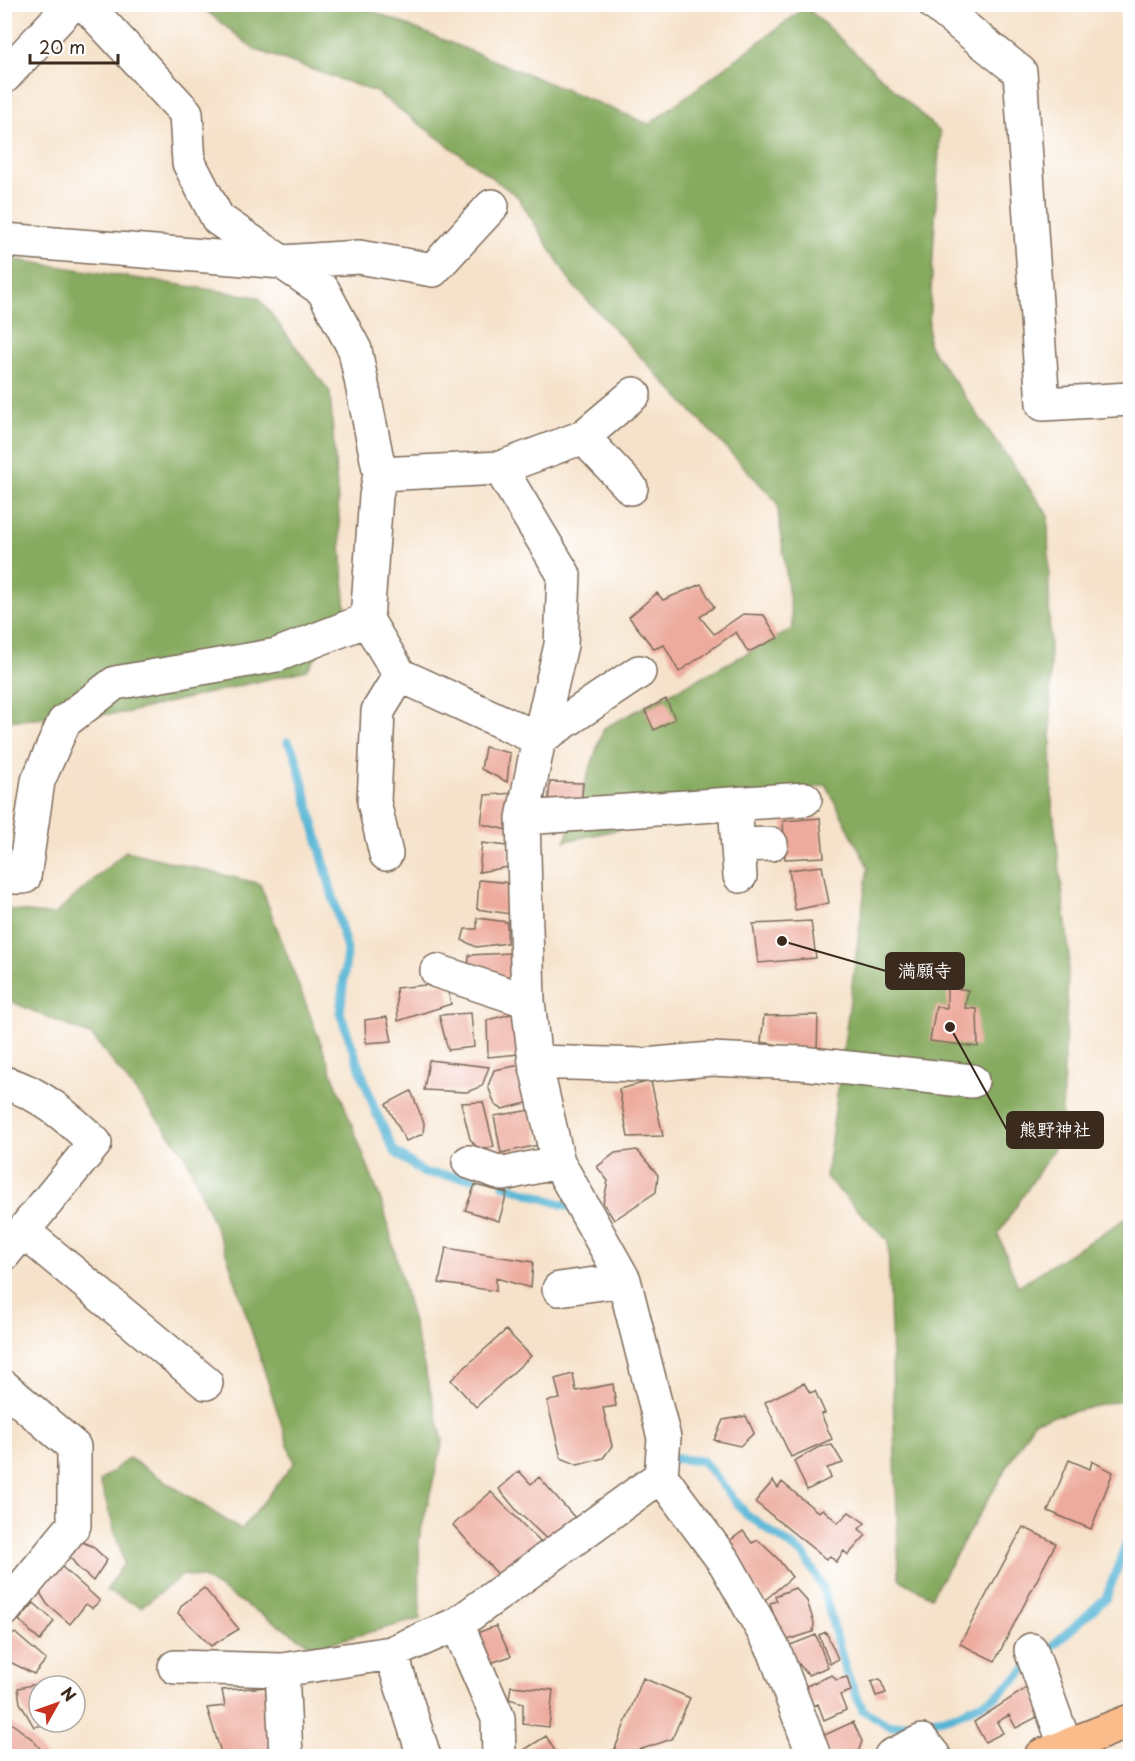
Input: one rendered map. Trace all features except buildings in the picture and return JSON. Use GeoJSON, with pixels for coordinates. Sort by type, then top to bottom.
{"type":"FeatureCollection","features":[{"type":"Feature","properties":{"kind":"main road"},"geometry":{"type":"LineString","coordinates":[[1053,1751],[1131,1721]]}},
{"type":"Feature","properties":{"kind":"street"},"geometry":{"type":"LineString","coordinates":[[4,77],[72,4]]}},
{"type":"Feature","properties":{"kind":"street"},"geometry":{"type":"LineString","coordinates":[[84,4],[186,113],[189,163],[218,219],[323,290],[356,350],[380,474],[367,620],[400,675],[539,739]]}},
{"type":"Feature","properties":{"kind":"street"},"geometry":{"type":"LineString","coordinates":[[935,4],[1020,72],[1043,404],[1131,399]]}},
{"type":"Feature","properties":{"kind":"street"},"geometry":{"type":"LineString","coordinates":[[4,240],[282,262],[359,256],[433,270],[492,206]]}},
{"type":"Feature","properties":{"kind":"street"},"geometry":{"type":"LineString","coordinates":[[380,474],[500,468],[583,437],[634,394]]}},
{"type":"Feature","properties":{"kind":"street"},"geometry":{"type":"LineString","coordinates":[[583,437],[631,488]]}},
{"type":"Feature","properties":{"kind":"street"},"geometry":{"type":"LineString","coordinates":[[500,468],[564,575],[561,645],[523,818],[528,1001],[535,1062],[558,1162],[624,1280],[664,1438],[661,1476],[725,1563],[774,1650],[814,1756]]}},
{"type":"Feature","properties":{"kind":"street"},"geometry":{"type":"LineString","coordinates":[[4,877],[24,877],[38,781],[64,722],[115,683],[277,655],[367,620]]}},
{"type":"Feature","properties":{"kind":"street"},"geometry":{"type":"LineString","coordinates":[[539,739],[639,672]]}},
{"type":"Feature","properties":{"kind":"street"},"geometry":{"type":"LineString","coordinates":[[386,854],[374,802],[378,711],[400,675]]}},
{"type":"Feature","properties":{"kind":"street"},"geometry":{"type":"LineString","coordinates":[[523,818],[806,798]]}},
{"type":"Feature","properties":{"kind":"street"},"geometry":{"type":"LineString","coordinates":[[735,804],[739,861],[771,844]]}},
{"type":"Feature","properties":{"kind":"street"},"geometry":{"type":"LineString","coordinates":[[437,971],[528,1001]]}},
{"type":"Feature","properties":{"kind":"street"},"geometry":{"type":"LineString","coordinates":[[535,1062],[645,1065],[722,1060],[801,1063],[972,1081]]}},
{"type":"Feature","properties":{"kind":"street"},"geometry":{"type":"LineString","coordinates":[[4,1083],[19,1086],[73,1122],[95,1143],[14,1243],[206,1383]]}},
{"type":"Feature","properties":{"kind":"street"},"geometry":{"type":"LineString","coordinates":[[469,1162],[504,1174],[558,1162]]}},
{"type":"Feature","properties":{"kind":"street"},"geometry":{"type":"LineString","coordinates":[[559,1289],[624,1280]]}},
{"type":"Feature","properties":{"kind":"street"},"geometry":{"type":"LineString","coordinates":[[4,1388],[74,1447],[74,1525],[8,1597]]}},
{"type":"Feature","properties":{"kind":"street"},"geometry":{"type":"LineString","coordinates":[[175,1667],[282,1670],[391,1653],[457,1624],[661,1476]]}},
{"type":"Feature","properties":{"kind":"street"},"geometry":{"type":"LineString","coordinates":[[457,1624],[498,1718],[499,1756]]}},
{"type":"Feature","properties":{"kind":"street"},"geometry":{"type":"LineString","coordinates":[[1031,1650],[1053,1751]]}},
{"type":"Feature","properties":{"kind":"street"},"geometry":{"type":"LineString","coordinates":[[391,1653],[424,1756]]}},
{"type":"Feature","properties":{"kind":"street"},"geometry":{"type":"LineString","coordinates":[[282,1670],[286,1756]]}},
{"type":"Feature","properties":{"kind":"street"},"geometry":{"type":"LineString","coordinates":[[891,1756],[922,1741],[934,1756]]}},
{"type":"Feature","properties":{"kind":"green space"},"geometry":{"type":"Polygon","coordinates":[[[199,5],[358,5],[649,124],[806,7],[940,132],[928,344],[1048,515],[1052,802],[1069,950],[1061,1138],[998,1234],[1018,1286],[1130,1216],[1130,1398],[1034,1421],[931,1597],[899,1579],[888,1241],[826,1177],[868,867],[826,785],[565,841],[604,728],[793,629],[777,502],[572,284],[518,197],[376,92],[254,49],[199,5]]]}},
{"type":"Feature","properties":{"kind":"green space"},"geometry":{"type":"Polygon","coordinates":[[[4,258],[258,297],[330,392],[346,614],[307,670],[125,713],[5,721],[4,258]]]}},
{"type":"Feature","properties":{"kind":"green space"},"geometry":{"type":"Polygon","coordinates":[[[126,851],[260,884],[384,1209],[443,1441],[419,1539],[420,1619],[314,1647],[203,1578],[183,1575],[141,1607],[106,1591],[124,1563],[100,1481],[129,1458],[241,1530],[294,1463],[228,1258],[185,1154],[92,1036],[5,999],[5,909],[54,915],[126,851]]]}},
{"type":"Feature","properties":{"kind":"waterway"},"geometry":{"type":"LineString","coordinates":[[288,742],[295,754],[347,950],[340,1013],[375,1110],[394,1151],[424,1173],[473,1178]]}},
{"type":"Feature","properties":{"kind":"waterway"},"geometry":{"type":"LineString","coordinates":[[504,1185],[573,1208]]}},
{"type":"Feature","properties":{"kind":"waterway"},"geometry":{"type":"LineString","coordinates":[[667,1458],[703,1461],[746,1514],[804,1555],[823,1588],[846,1672],[863,1710],[890,1726],[951,1717],[995,1697],[1030,1666]]}},
{"type":"Feature","properties":{"kind":"waterway"},"geometry":{"type":"LineString","coordinates":[[1040,1657],[1106,1598],[1130,1534]]}},
{"type":"Feature","properties":{"kind":"place","name":"満願寺"},"geometry":{"type":"Point","coordinates":[782,941]}},
{"type":"Feature","properties":{"kind":"place","name":"熊野神社"},"geometry":{"type":"Point","coordinates":[950,1027]}}]}
